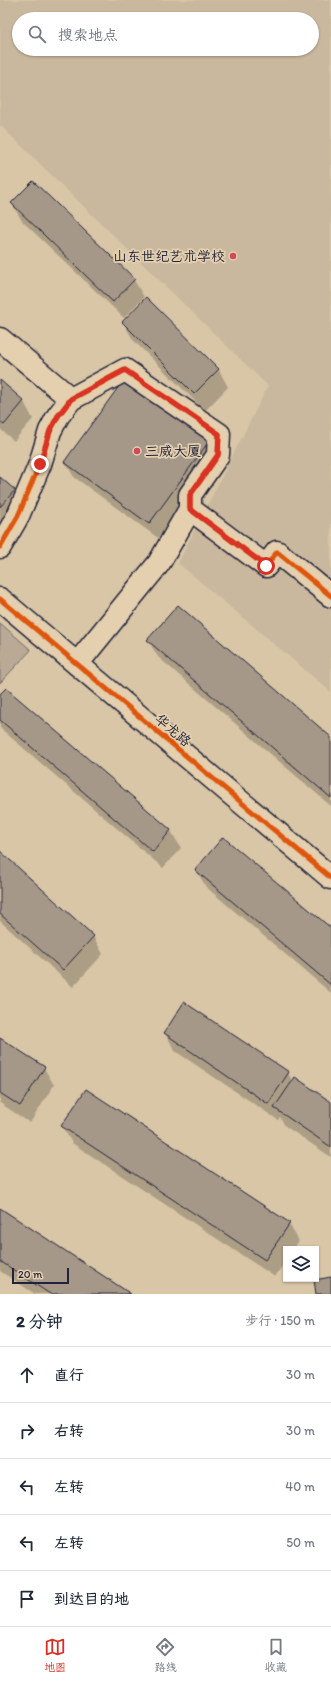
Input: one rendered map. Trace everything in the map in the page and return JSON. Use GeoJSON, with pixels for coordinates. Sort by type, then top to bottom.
{"type":"FeatureCollection","features":[{"type":"Feature","properties":{"kind":"street"},"geometry":{"type":"LineString","coordinates":[[0,338],[71,399]]}},
{"type":"Feature","properties":{"kind":"street"},"geometry":{"type":"LineString","coordinates":[[0,547],[18,516],[40,464],[50,431],[58,416],[71,399],[125,370],[219,434],[218,455],[190,495],[190,509],[159,563],[77,664]]}},
{"type":"Feature","properties":{"kind":"street"},"geometry":{"type":"LineString","coordinates":[[190,509],[266,566],[277,552],[331,596]]}},
{"type":"Feature","properties":{"kind":"street","name":"华龙路"},"geometry":{"type":"LineString","coordinates":[[0,599],[331,878]]}},
{"type":"Feature","properties":{"kind":"shaded area","name":"山东世纪艺术学校"},"geometry":{"type":"Polygon","coordinates":[[[0,0],[331,0],[331,692],[178,563],[268,386],[0,125],[0,0]]]}},
{"type":"Feature","properties":{"kind":"shaded area"},"geometry":{"type":"Polygon","coordinates":[[[0,623],[31,650],[0,683],[0,623]]]}},
{"type":"Feature","properties":{"kind":"building"},"geometry":{"type":"Polygon","coordinates":[[[33,181],[135,279],[113,302],[11,203],[33,181]]]}},
{"type":"Feature","properties":{"kind":"building"},"geometry":{"type":"Polygon","coordinates":[[[146,297],[219,369],[194,394],[122,322],[146,297]]]}},
{"type":"Feature","properties":{"kind":"building","name":"三威大厦"},"geometry":{"type":"Polygon","coordinates":[[[125,378],[210,440],[149,524],[64,462],[125,378]]]}},
{"type":"Feature","properties":{"kind":"building"},"geometry":{"type":"Polygon","coordinates":[[[0,380],[24,401],[4,425],[0,422],[0,380]]]}},
{"type":"Feature","properties":{"kind":"building"},"geometry":{"type":"Polygon","coordinates":[[[0,477],[15,490],[0,507],[0,477]]]}},
{"type":"Feature","properties":{"kind":"building"},"geometry":{"type":"Polygon","coordinates":[[[178,605],[331,737],[331,798],[147,640],[178,605]]]}},
{"type":"Feature","properties":{"kind":"building"},"geometry":{"type":"Polygon","coordinates":[[[6,688],[171,830],[153,852],[0,720],[0,694],[6,688]]]}},
{"type":"Feature","properties":{"kind":"building"},"geometry":{"type":"Polygon","coordinates":[[[223,837],[331,928],[331,985],[195,870],[223,837]]]}},
{"type":"Feature","properties":{"kind":"building"},"geometry":{"type":"Polygon","coordinates":[[[0,851],[94,936],[63,970],[0,914],[0,851]]]}},
{"type":"Feature","properties":{"kind":"building"},"geometry":{"type":"Polygon","coordinates":[[[184,1002],[289,1072],[268,1104],[164,1033],[184,1002]]]}},
{"type":"Feature","properties":{"kind":"building"},"geometry":{"type":"Polygon","coordinates":[[[0,1038],[45,1067],[20,1106],[0,1093],[0,1038]]]}},
{"type":"Feature","properties":{"kind":"building"},"geometry":{"type":"Polygon","coordinates":[[[295,1077],[331,1102],[331,1147],[274,1108],[295,1077]]]}},
{"type":"Feature","properties":{"kind":"building"},"geometry":{"type":"Polygon","coordinates":[[[86,1089],[290,1223],[265,1260],[61,1126],[86,1089]]]}},
{"type":"Feature","properties":{"kind":"building"},"geometry":{"type":"Polygon","coordinates":[[[0,1208],[131,1294],[50,1294],[0,1261],[0,1208]]]}},
{"type":"Feature","properties":{"kind":"building"},"geometry":{"type":"Polygon","coordinates":[[[331,1277],[331,1294],[316,1294],[314,1282],[319,1282],[319,1279],[331,1277]]]}},
{"type":"Feature","properties":{"kind":"cycle path"},"geometry":{"type":"LineString","coordinates":[[0,547],[18,516],[40,464],[50,431],[58,416],[71,399],[125,370],[219,434],[218,455],[190,495],[190,509],[266,566],[277,552],[331,596]]}},
{"type":"Feature","properties":{"kind":"cycle path"},"geometry":{"type":"LineString","coordinates":[[0,599],[331,878]]}},
{"type":"Feature","properties":{"kind":"place","name":"山东世纪艺术学校"},"geometry":{"type":"Point","coordinates":[233,256]}},
{"type":"Feature","properties":{"kind":"place","name":"三威大厦"},"geometry":{"type":"Point","coordinates":[137,451]}},
{"type":"Feature","properties":{"kind":"route"},"geometry":{"type":"LineString","coordinates":[[40,464],[50,431],[58,416],[71,399],[125,370],[219,434],[218,455],[190,495],[190,509],[266,566]]}}]}
